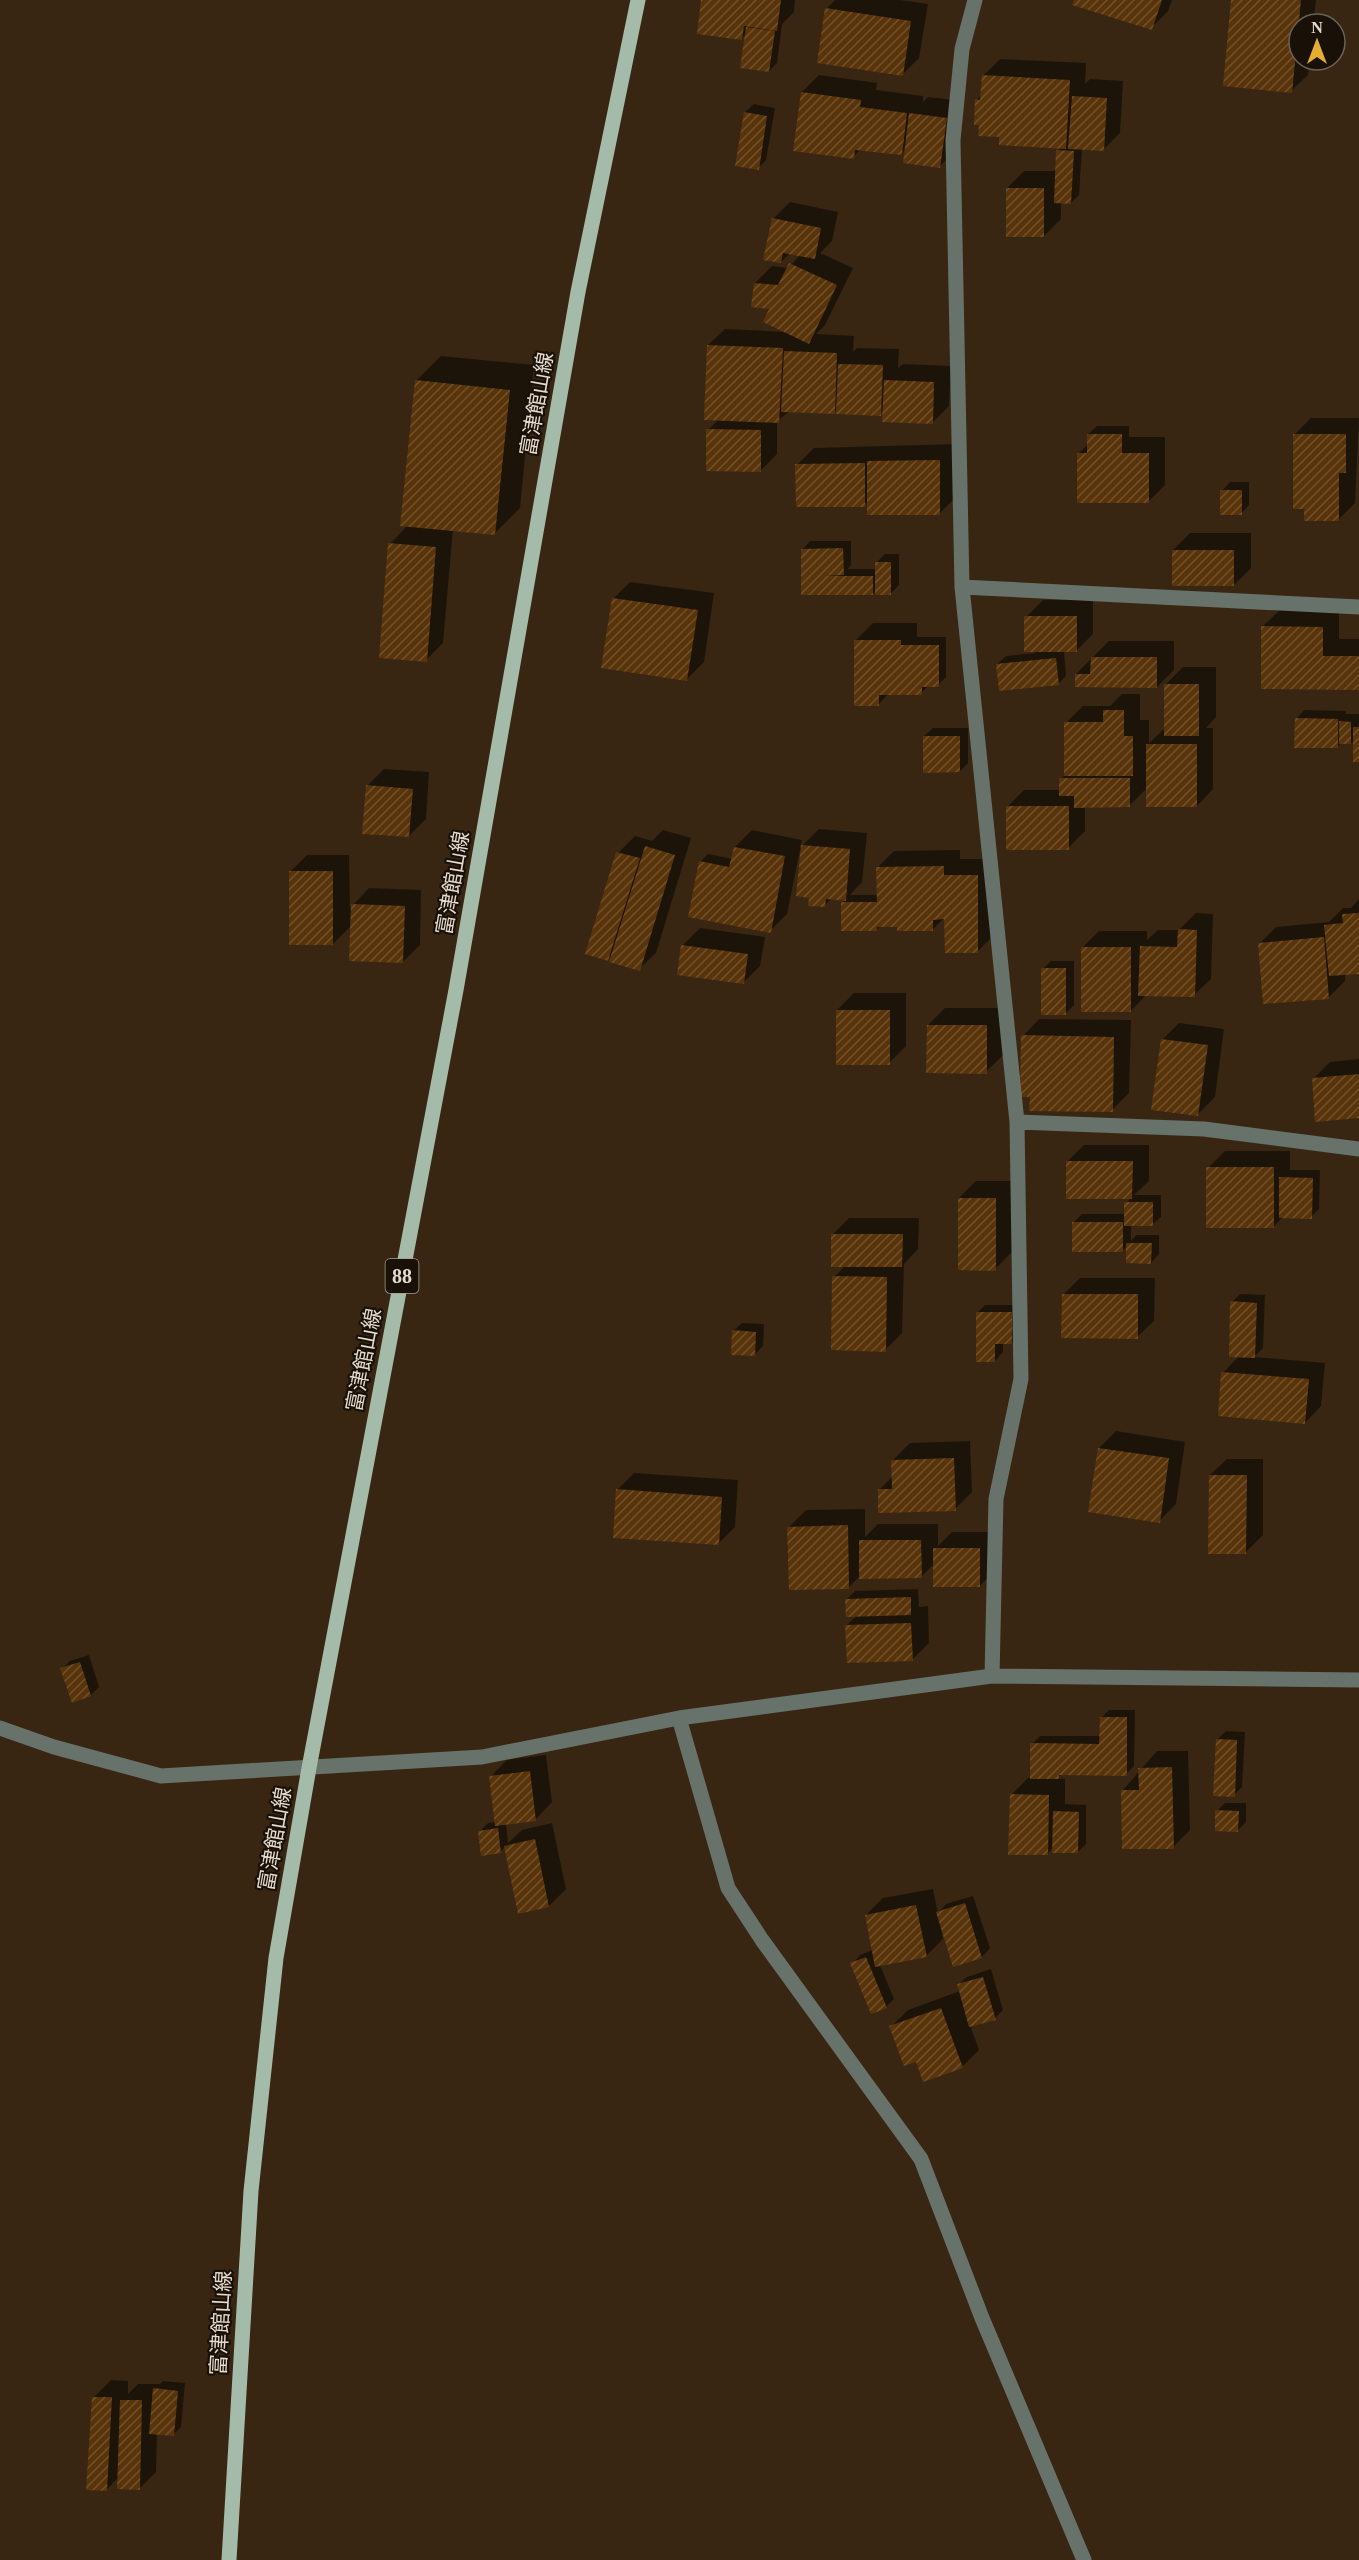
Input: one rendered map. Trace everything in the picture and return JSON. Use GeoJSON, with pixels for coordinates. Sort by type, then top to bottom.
{"type":"FeatureCollection","features":[{"type":"Feature","properties":{"kind":"main road","name":"富津館山線"},"geometry":{"type":"LineString","coordinates":[[229,2560],[250,2191],[276,1958],[309,1768],[456,990],[578,292],[638,0]]}},
{"type":"Feature","properties":{"kind":"street"},"geometry":{"type":"LineString","coordinates":[[975,0],[962,49],[953,140],[962,587],[1017,1122],[1021,1379],[996,1499],[992,1676]]}},
{"type":"Feature","properties":{"kind":"street"},"geometry":{"type":"LineString","coordinates":[[962,587],[1359,607]]}},
{"type":"Feature","properties":{"kind":"street"},"geometry":{"type":"LineString","coordinates":[[1017,1122],[1204,1129],[1359,1149]]}},
{"type":"Feature","properties":{"kind":"street"},"geometry":{"type":"LineString","coordinates":[[0,1728],[54,1747],[161,1776],[482,1757],[679,1718],[992,1676],[1359,1680]]}},
{"type":"Feature","properties":{"kind":"street"},"geometry":{"type":"LineString","coordinates":[[679,1718],[728,1888],[762,1940],[921,2159],[982,2319],[1084,2560]]}},
{"type":"Feature","properties":{"kind":"building"},"geometry":{"type":"Polygon","coordinates":[[[701,0],[781,0],[777,31],[744,26],[742,40],[697,34],[701,0]]]}},
{"type":"Feature","properties":{"kind":"building"},"geometry":{"type":"Polygon","coordinates":[[[1074,0],[1162,0],[1152,30],[1072,5],[1074,0]]]}},
{"type":"Feature","properties":{"kind":"building"},"geometry":{"type":"Polygon","coordinates":[[[1231,0],[1301,0],[1300,12],[1287,12],[1287,72],[1294,72],[1292,93],[1223,86],[1231,0]]]}},
{"type":"Feature","properties":{"kind":"building"},"geometry":{"type":"Polygon","coordinates":[[[825,8],[911,21],[903,76],[817,63],[825,8]]]}},
{"type":"Feature","properties":{"kind":"building"},"geometry":{"type":"Polygon","coordinates":[[[746,27],[775,31],[769,72],[740,68],[746,27]]]}},
{"type":"Feature","properties":{"kind":"building"},"geometry":{"type":"Polygon","coordinates":[[[982,75],[1070,80],[1066,149],[999,145],[999,137],[978,136],[979,125],[974,125],[975,99],[980,100],[982,75]]]}},
{"type":"Feature","properties":{"kind":"building"},"geometry":{"type":"Polygon","coordinates":[[[801,92],[861,100],[860,107],[907,113],[902,155],[855,150],[854,159],[793,151],[801,92]]]}},
{"type":"Feature","properties":{"kind":"building"},"geometry":{"type":"Polygon","coordinates":[[[1072,96],[1107,98],[1104,151],[1068,149],[1072,96]]]}},
{"type":"Feature","properties":{"kind":"building"},"geometry":{"type":"Polygon","coordinates":[[[744,112],[767,116],[759,170],[735,166],[744,112]]]}},
{"type":"Feature","properties":{"kind":"building"},"geometry":{"type":"Polygon","coordinates":[[[909,113],[947,118],[940,168],[903,163],[909,113]]]}},
{"type":"Feature","properties":{"kind":"building"},"geometry":{"type":"Polygon","coordinates":[[[1056,150],[1074,151],[1071,204],[1054,203],[1056,150]]]}},
{"type":"Feature","properties":{"kind":"building"},"geometry":{"type":"Polygon","coordinates":[[[1006,188],[1044,188],[1044,237],[1006,237],[1006,188]]]}},
{"type":"Feature","properties":{"kind":"building"},"geometry":{"type":"Polygon","coordinates":[[[772,218],[821,228],[815,259],[783,253],[781,263],[763,260],[772,218]]]}},
{"type":"Feature","properties":{"kind":"building"},"geometry":{"type":"Polygon","coordinates":[[[789,263],[837,285],[809,344],[763,322],[769,309],[751,307],[754,283],[778,285],[789,263]]]}},
{"type":"Feature","properties":{"kind":"building"},"geometry":{"type":"Polygon","coordinates":[[[707,345],[783,348],[779,423],[704,420],[707,345]]]}},
{"type":"Feature","properties":{"kind":"building"},"geometry":{"type":"Polygon","coordinates":[[[784,351],[837,353],[835,414],[781,412],[784,351]]]}},
{"type":"Feature","properties":{"kind":"building"},"geometry":{"type":"Polygon","coordinates":[[[838,364],[883,365],[881,416],[836,414],[838,364]]]}},
{"type":"Feature","properties":{"kind":"building"},"geometry":{"type":"Polygon","coordinates":[[[415,380],[510,390],[495,535],[400,526],[415,380]]]}},
{"type":"Feature","properties":{"kind":"building"},"geometry":{"type":"Polygon","coordinates":[[[884,380],[934,382],[933,424],[882,422],[884,380]]]}},
{"type":"Feature","properties":{"kind":"building"},"geometry":{"type":"Polygon","coordinates":[[[706,429],[761,430],[761,472],[706,471],[706,429]]]}},
{"type":"Feature","properties":{"kind":"building"},"geometry":{"type":"Polygon","coordinates":[[[1087,434],[1122,434],[1122,453],[1149,453],[1149,503],[1077,503],[1077,453],[1087,453],[1087,434]]]}},
{"type":"Feature","properties":{"kind":"building"},"geometry":{"type":"Polygon","coordinates":[[[1293,434],[1346,434],[1346,473],[1339,473],[1339,521],[1304,521],[1304,509],[1293,509],[1293,434]]]}},
{"type":"Feature","properties":{"kind":"building"},"geometry":{"type":"Polygon","coordinates":[[[940,460],[940,515],[867,515],[867,461],[940,460]]]}},
{"type":"Feature","properties":{"kind":"building"},"geometry":{"type":"Polygon","coordinates":[[[865,463],[865,507],[796,507],[795,464],[865,463]]]}},
{"type":"Feature","properties":{"kind":"building"},"geometry":{"type":"Polygon","coordinates":[[[1220,490],[1242,490],[1242,515],[1220,515],[1220,490]]]}},
{"type":"Feature","properties":{"kind":"building"},"geometry":{"type":"Polygon","coordinates":[[[388,543],[436,547],[427,662],[379,658],[388,543]]]}},
{"type":"Feature","properties":{"kind":"building"},"geometry":{"type":"Polygon","coordinates":[[[843,548],[844,575],[824,576],[873,576],[873,595],[801,595],[801,549],[843,548]]]}},
{"type":"Feature","properties":{"kind":"building"},"geometry":{"type":"Polygon","coordinates":[[[1172,550],[1234,550],[1234,586],[1172,586],[1172,550]]]}},
{"type":"Feature","properties":{"kind":"building"},"geometry":{"type":"Polygon","coordinates":[[[875,562],[891,562],[891,595],[875,595],[875,562]]]}},
{"type":"Feature","properties":{"kind":"building"},"geometry":{"type":"Polygon","coordinates":[[[612,598],[698,610],[687,681],[601,668],[612,598]]]}},
{"type":"Feature","properties":{"kind":"building"},"geometry":{"type":"Polygon","coordinates":[[[1024,616],[1077,616],[1077,652],[1024,652],[1024,616]]]}},
{"type":"Feature","properties":{"kind":"building"},"geometry":{"type":"Polygon","coordinates":[[[1261,626],[1323,627],[1323,656],[1359,656],[1359,690],[1261,689],[1261,626]]]}},
{"type":"Feature","properties":{"kind":"building"},"geometry":{"type":"Polygon","coordinates":[[[854,640],[901,640],[901,645],[939,645],[939,687],[922,687],[922,695],[879,695],[879,706],[854,706],[854,640]]]}},
{"type":"Feature","properties":{"kind":"building"},"geometry":{"type":"Polygon","coordinates":[[[1091,657],[1157,657],[1157,688],[1075,687],[1075,674],[1090,674],[1091,657]]]}},
{"type":"Feature","properties":{"kind":"building"},"geometry":{"type":"Polygon","coordinates":[[[1056,658],[1059,685],[999,691],[996,664],[1056,658]]]}},
{"type":"Feature","properties":{"kind":"building"},"geometry":{"type":"Polygon","coordinates":[[[1164,684],[1199,684],[1199,736],[1164,736],[1164,684]]]}},
{"type":"Feature","properties":{"kind":"building"},"geometry":{"type":"Polygon","coordinates":[[[1103,710],[1124,710],[1124,736],[1133,736],[1133,776],[1064,776],[1064,722],[1103,722],[1103,710]]]}},
{"type":"Feature","properties":{"kind":"building"},"geometry":{"type":"Polygon","coordinates":[[[1295,718],[1338,719],[1338,748],[1294,748],[1295,718]]]}},
{"type":"Feature","properties":{"kind":"building"},"geometry":{"type":"Polygon","coordinates":[[[1339,721],[1351,722],[1351,744],[1339,744],[1339,721]]]}},
{"type":"Feature","properties":{"kind":"building"},"geometry":{"type":"Polygon","coordinates":[[[1353,727],[1359,727],[1359,762],[1353,762],[1353,727]]]}},
{"type":"Feature","properties":{"kind":"building"},"geometry":{"type":"Polygon","coordinates":[[[923,736],[960,736],[960,772],[923,773],[923,736]]]}},
{"type":"Feature","properties":{"kind":"building"},"geometry":{"type":"Polygon","coordinates":[[[1146,744],[1197,744],[1197,807],[1146,807],[1146,744]]]}},
{"type":"Feature","properties":{"kind":"building"},"geometry":{"type":"Polygon","coordinates":[[[1059,778],[1130,778],[1130,807],[1074,808],[1074,796],[1059,796],[1059,778]]]}},
{"type":"Feature","properties":{"kind":"building"},"geometry":{"type":"Polygon","coordinates":[[[366,785],[413,789],[409,837],[362,834],[366,785]]]}},
{"type":"Feature","properties":{"kind":"building"},"geometry":{"type":"Polygon","coordinates":[[[1006,806],[1069,806],[1069,850],[1006,850],[1006,806]]]}},
{"type":"Feature","properties":{"kind":"building"},"geometry":{"type":"Polygon","coordinates":[[[801,845],[850,849],[846,901],[826,899],[825,907],[808,906],[809,898],[796,896],[801,845]]]}},
{"type":"Feature","properties":{"kind":"building"},"geometry":{"type":"Polygon","coordinates":[[[645,846],[675,855],[640,971],[609,962],[645,846]]]}},
{"type":"Feature","properties":{"kind":"building"},"geometry":{"type":"Polygon","coordinates":[[[734,847],[785,856],[771,933],[688,917],[699,861],[729,867],[734,847]]]}},
{"type":"Feature","properties":{"kind":"building"},"geometry":{"type":"Polygon","coordinates":[[[616,852],[640,858],[608,961],[585,954],[616,852]]]}},
{"type":"Feature","properties":{"kind":"building"},"geometry":{"type":"Polygon","coordinates":[[[944,866],[944,875],[978,875],[978,953],[945,953],[944,919],[933,920],[933,931],[897,931],[897,927],[877,927],[877,931],[841,931],[841,902],[877,902],[876,867],[944,866]]]}},
{"type":"Feature","properties":{"kind":"building"},"geometry":{"type":"Polygon","coordinates":[[[289,871],[333,871],[333,945],[289,945],[289,871]]]}},
{"type":"Feature","properties":{"kind":"building"},"geometry":{"type":"Polygon","coordinates":[[[351,904],[405,906],[403,963],[349,961],[351,904]]]}},
{"type":"Feature","properties":{"kind":"building"},"geometry":{"type":"Polygon","coordinates":[[[1359,913],[1359,974],[1329,976],[1324,925],[1343,923],[1342,914],[1359,913]]]}},
{"type":"Feature","properties":{"kind":"building"},"geometry":{"type":"Polygon","coordinates":[[[1178,929],[1197,930],[1195,997],[1138,996],[1140,946],[1177,947],[1178,929]]]}},
{"type":"Feature","properties":{"kind":"building"},"geometry":{"type":"Polygon","coordinates":[[[1324,937],[1329,999],[1263,1004],[1258,943],[1324,937]]]}},
{"type":"Feature","properties":{"kind":"building"},"geometry":{"type":"Polygon","coordinates":[[[681,945],[748,954],[744,984],[677,975],[681,945]]]}},
{"type":"Feature","properties":{"kind":"building"},"geometry":{"type":"Polygon","coordinates":[[[1081,947],[1131,947],[1131,1012],[1081,1012],[1081,947]]]}},
{"type":"Feature","properties":{"kind":"building"},"geometry":{"type":"Polygon","coordinates":[[[1041,968],[1066,968],[1066,1015],[1041,1015],[1041,968]]]}},
{"type":"Feature","properties":{"kind":"building"},"geometry":{"type":"Polygon","coordinates":[[[836,1010],[890,1010],[890,1065],[836,1065],[836,1010]]]}},
{"type":"Feature","properties":{"kind":"building"},"geometry":{"type":"Polygon","coordinates":[[[927,1025],[987,1025],[987,1074],[926,1073],[927,1025]]]}},
{"type":"Feature","properties":{"kind":"building"},"geometry":{"type":"Polygon","coordinates":[[[1021,1035],[1114,1037],[1113,1112],[1029,1111],[1030,1097],[1020,1097],[1021,1035]]]}},
{"type":"Feature","properties":{"kind":"building"},"geometry":{"type":"Polygon","coordinates":[[[1161,1039],[1208,1045],[1198,1116],[1151,1110],[1161,1039]]]}},
{"type":"Feature","properties":{"kind":"building"},"geometry":{"type":"Polygon","coordinates":[[[1359,1074],[1359,1118],[1315,1122],[1312,1078],[1359,1074]]]}},
{"type":"Feature","properties":{"kind":"building"},"geometry":{"type":"Polygon","coordinates":[[[1066,1161],[1133,1161],[1132,1199],[1066,1199],[1066,1161]]]}},
{"type":"Feature","properties":{"kind":"building"},"geometry":{"type":"Polygon","coordinates":[[[1206,1167],[1274,1167],[1274,1228],[1206,1228],[1206,1167]]]}},
{"type":"Feature","properties":{"kind":"building"},"geometry":{"type":"Polygon","coordinates":[[[1279,1177],[1313,1178],[1312,1219],[1279,1218],[1279,1177]]]}},
{"type":"Feature","properties":{"kind":"building"},"geometry":{"type":"Polygon","coordinates":[[[958,1198],[996,1198],[996,1271],[958,1270],[958,1198]]]}},
{"type":"Feature","properties":{"kind":"building"},"geometry":{"type":"Polygon","coordinates":[[[1124,1202],[1153,1202],[1153,1226],[1124,1226],[1124,1202]]]}},
{"type":"Feature","properties":{"kind":"building"},"geometry":{"type":"Polygon","coordinates":[[[1072,1222],[1123,1222],[1123,1252],[1072,1252],[1072,1222]]]}},
{"type":"Feature","properties":{"kind":"building"},"geometry":{"type":"Polygon","coordinates":[[[831,1234],[903,1234],[902,1267],[831,1267],[831,1234]]]}},
{"type":"Feature","properties":{"kind":"building"},"geometry":{"type":"Polygon","coordinates":[[[1126,1243],[1152,1243],[1151,1264],[1126,1263],[1126,1243]]]}},
{"type":"Feature","properties":{"kind":"building"},"geometry":{"type":"Polygon","coordinates":[[[832,1276],[887,1277],[886,1352],[831,1350],[832,1276]]]}},
{"type":"Feature","properties":{"kind":"building"},"geometry":{"type":"Polygon","coordinates":[[[1062,1294],[1138,1294],[1138,1339],[1061,1338],[1062,1294]]]}},
{"type":"Feature","properties":{"kind":"building"},"geometry":{"type":"Polygon","coordinates":[[[1230,1301],[1257,1303],[1255,1358],[1229,1357],[1230,1301]]]}},
{"type":"Feature","properties":{"kind":"building"},"geometry":{"type":"Polygon","coordinates":[[[976,1312],[1012,1312],[1012,1344],[995,1344],[995,1362],[976,1362],[976,1312]]]}},
{"type":"Feature","properties":{"kind":"building"},"geometry":{"type":"Polygon","coordinates":[[[732,1330],[756,1332],[755,1356],[731,1355],[732,1330]]]}},
{"type":"Feature","properties":{"kind":"building"},"geometry":{"type":"Polygon","coordinates":[[[1221,1372],[1309,1379],[1305,1424],[1218,1416],[1221,1372]]]}},
{"type":"Feature","properties":{"kind":"building"},"geometry":{"type":"Polygon","coordinates":[[[1098,1448],[1169,1458],[1160,1523],[1088,1512],[1098,1448]]]}},
{"type":"Feature","properties":{"kind":"building"},"geometry":{"type":"Polygon","coordinates":[[[954,1458],[956,1511],[878,1513],[878,1489],[892,1489],[891,1460],[954,1458]]]}},
{"type":"Feature","properties":{"kind":"building"},"geometry":{"type":"Polygon","coordinates":[[[1209,1475],[1247,1475],[1246,1554],[1208,1554],[1209,1475]]]}},
{"type":"Feature","properties":{"kind":"building"},"geometry":{"type":"Polygon","coordinates":[[[616,1489],[722,1497],[719,1545],[613,1538],[616,1489]]]}},
{"type":"Feature","properties":{"kind":"building"},"geometry":{"type":"Polygon","coordinates":[[[848,1525],[849,1589],[789,1590],[787,1527],[848,1525]]]}},
{"type":"Feature","properties":{"kind":"building"},"geometry":{"type":"Polygon","coordinates":[[[859,1540],[921,1540],[922,1578],[859,1579],[859,1540]]]}},
{"type":"Feature","properties":{"kind":"building"},"geometry":{"type":"Polygon","coordinates":[[[933,1548],[980,1548],[980,1587],[933,1587],[933,1548]]]}},
{"type":"Feature","properties":{"kind":"building"},"geometry":{"type":"Polygon","coordinates":[[[911,1597],[911,1615],[846,1617],[845,1599],[911,1597]]]}},
{"type":"Feature","properties":{"kind":"building"},"geometry":{"type":"Polygon","coordinates":[[[911,1623],[913,1661],[847,1663],[845,1625],[911,1623]]]}},
{"type":"Feature","properties":{"kind":"building"},"geometry":{"type":"Polygon","coordinates":[[[80,1662],[91,1696],[72,1703],[60,1668],[80,1662]]]}},
{"type":"Feature","properties":{"kind":"building"},"geometry":{"type":"Polygon","coordinates":[[[1100,1717],[1127,1717],[1127,1776],[1059,1775],[1059,1779],[1030,1779],[1030,1743],[1099,1744],[1100,1717]]]}},
{"type":"Feature","properties":{"kind":"building"},"geometry":{"type":"Polygon","coordinates":[[[1216,1739],[1237,1740],[1235,1797],[1213,1796],[1216,1739]]]}},
{"type":"Feature","properties":{"kind":"building"},"geometry":{"type":"Polygon","coordinates":[[[1172,1767],[1174,1849],[1122,1849],[1121,1790],[1139,1790],[1138,1768],[1172,1767]]]}},
{"type":"Feature","properties":{"kind":"building"},"geometry":{"type":"Polygon","coordinates":[[[530,1771],[536,1821],[495,1826],[489,1776],[530,1771]]]}},
{"type":"Feature","properties":{"kind":"building"},"geometry":{"type":"Polygon","coordinates":[[[1010,1794],[1049,1795],[1048,1855],[1008,1855],[1010,1794]]]}},
{"type":"Feature","properties":{"kind":"building"},"geometry":{"type":"Polygon","coordinates":[[[1215,1810],[1239,1811],[1238,1832],[1215,1831],[1215,1810]]]}},
{"type":"Feature","properties":{"kind":"building"},"geometry":{"type":"Polygon","coordinates":[[[1053,1811],[1079,1812],[1078,1853],[1052,1853],[1053,1811]]]}},
{"type":"Feature","properties":{"kind":"building"},"geometry":{"type":"Polygon","coordinates":[[[498,1828],[501,1853],[481,1856],[478,1831],[498,1828]]]}},
{"type":"Feature","properties":{"kind":"building"},"geometry":{"type":"Polygon","coordinates":[[[535,1839],[549,1907],[518,1914],[504,1846],[535,1839]]]}},
{"type":"Feature","properties":{"kind":"building"},"geometry":{"type":"Polygon","coordinates":[[[965,1903],[982,1958],[953,1967],[936,1912],[965,1903]]]}},
{"type":"Feature","properties":{"kind":"building"},"geometry":{"type":"Polygon","coordinates":[[[916,1905],[927,1957],[875,1967],[865,1915],[916,1905]]]}},
{"type":"Feature","properties":{"kind":"building"},"geometry":{"type":"Polygon","coordinates":[[[866,1957],[887,2008],[871,2014],[850,1963],[866,1957]]]}},
{"type":"Feature","properties":{"kind":"building"},"geometry":{"type":"Polygon","coordinates":[[[983,1977],[996,2020],[969,2027],[957,1984],[983,1977]]]}},
{"type":"Feature","properties":{"kind":"building"},"geometry":{"type":"Polygon","coordinates":[[[941,2008],[963,2068],[923,2082],[916,2062],[904,2066],[889,2026],[941,2008]]]}},
{"type":"Feature","properties":{"kind":"building"},"geometry":{"type":"Polygon","coordinates":[[[153,2388],[178,2391],[174,2436],[149,2434],[153,2388]]]}},
{"type":"Feature","properties":{"kind":"building"},"geometry":{"type":"Polygon","coordinates":[[[92,2397],[112,2397],[107,2491],[86,2490],[92,2397]]]}},
{"type":"Feature","properties":{"kind":"building"},"geometry":{"type":"Polygon","coordinates":[[[120,2400],[142,2400],[140,2490],[117,2489],[120,2400]]]}}]}
